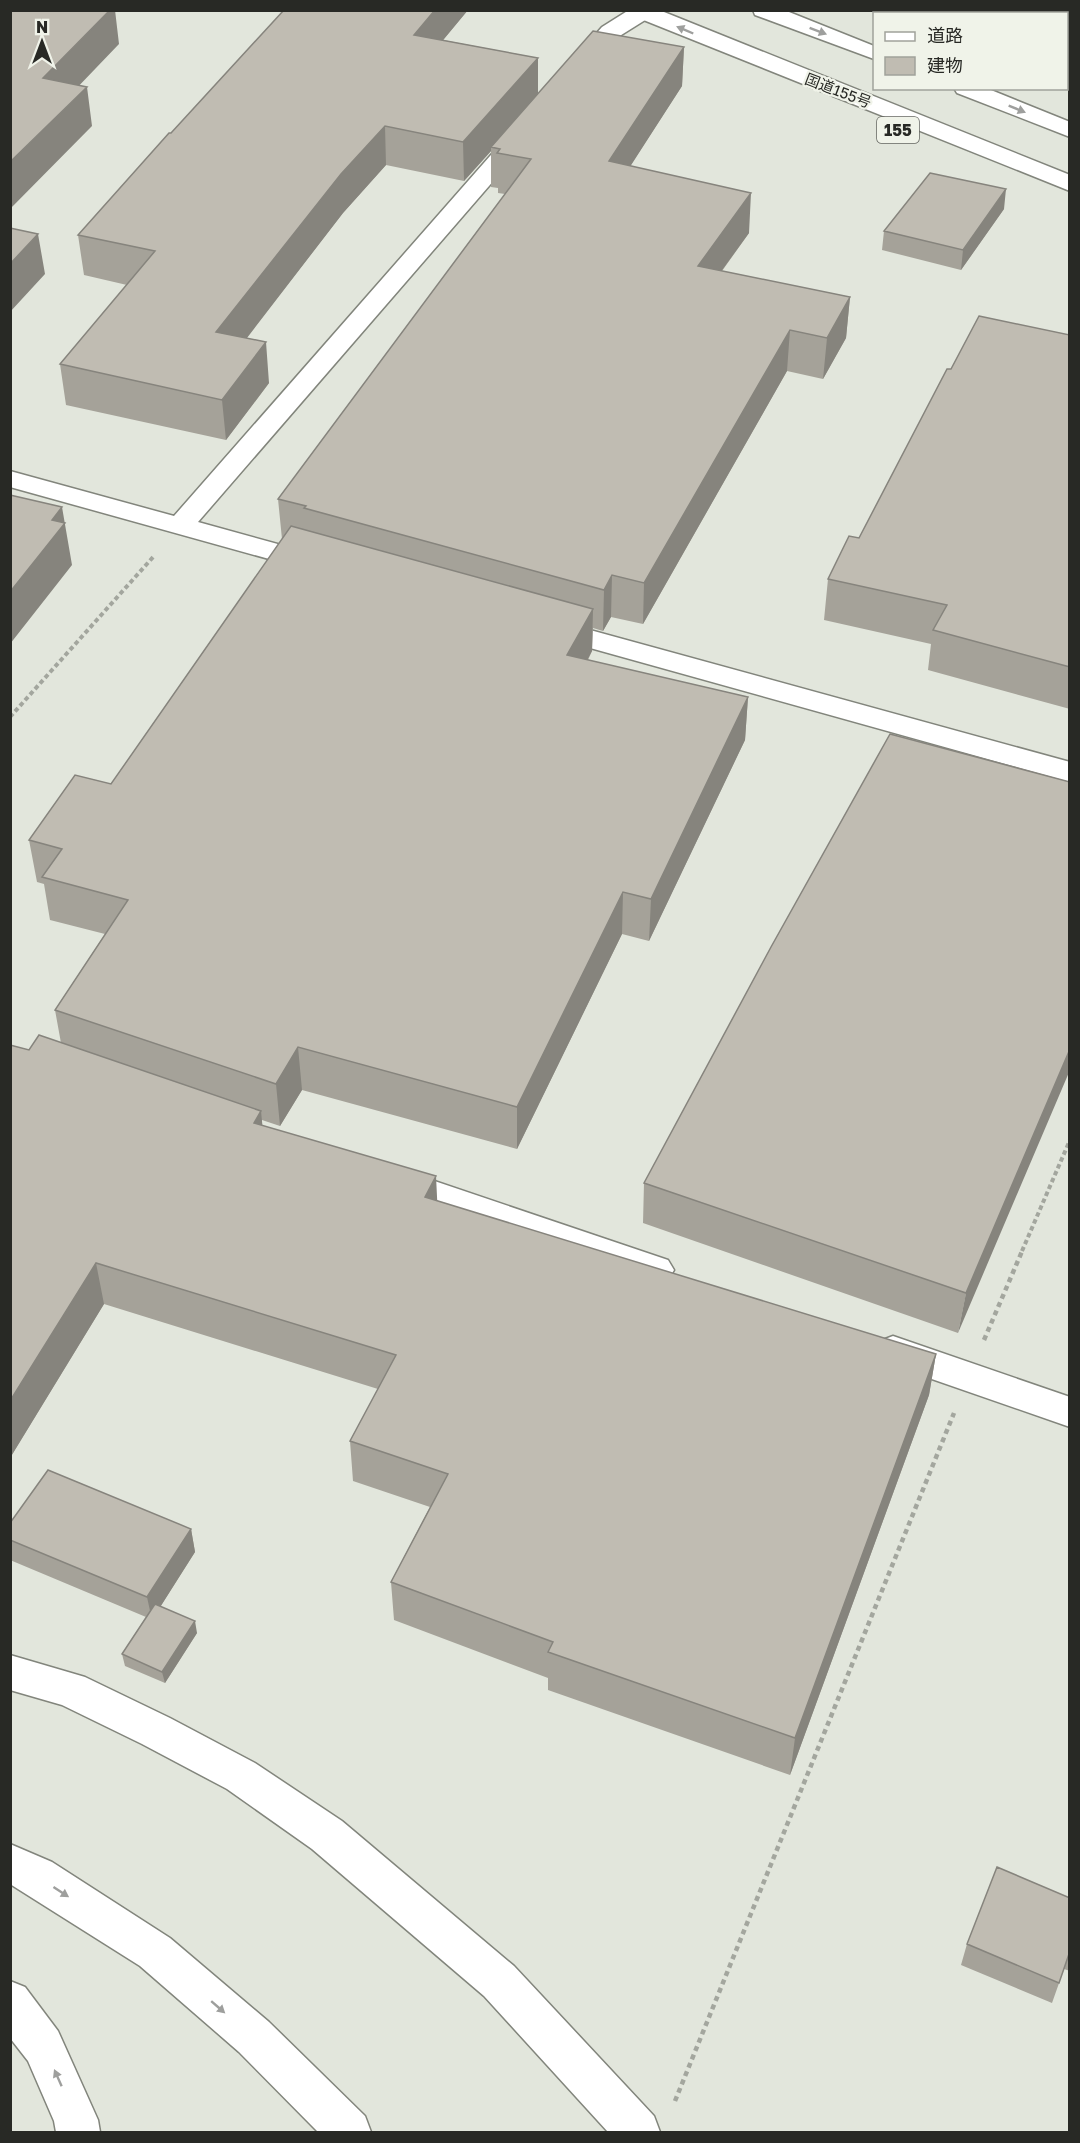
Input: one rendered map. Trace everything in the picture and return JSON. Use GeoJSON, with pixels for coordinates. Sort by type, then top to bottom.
{"type":"FeatureCollection","features":[{"type":"Feature","properties":{"kind":"main road","name":"国道155号"},"geometry":{"type":"LineString","coordinates":[[682,10],[1070,184]]}},
{"type":"Feature","properties":{"kind":"main road"},"geometry":{"type":"LineString","coordinates":[[763,10],[873,53]]}},
{"type":"Feature","properties":{"kind":"main road","name":"国道155号"},"geometry":{"type":"LineString","coordinates":[[641,11],[731,49],[1070,171]]}},
{"type":"Feature","properties":{"kind":"main road"},"geometry":{"type":"LineString","coordinates":[[563,86],[610,32],[641,11]]}},
{"type":"Feature","properties":{"kind":"main road","name":"155"},"geometry":{"type":"LineString","coordinates":[[731,49],[882,123],[1070,201]]}},
{"type":"Feature","properties":{"kind":"main road"},"geometry":{"type":"LineString","coordinates":[[970,90],[1070,130]]}},
{"type":"Feature","properties":{"kind":"main road"},"geometry":{"type":"LineString","coordinates":[[180,526],[532,122]]}},
{"type":"Feature","properties":{"kind":"main road"},"geometry":{"type":"LineString","coordinates":[[10,478],[342,571]]}},
{"type":"Feature","properties":{"kind":"main road"},"geometry":{"type":"LineString","coordinates":[[527,622],[1070,772]]}},
{"type":"Feature","properties":{"kind":"main road"},"geometry":{"type":"LineString","coordinates":[[371,1172],[687,1280]]}},
{"type":"Feature","properties":{"kind":"main road"},"geometry":{"type":"LineString","coordinates":[[867,1342],[1070,1412]]}},
{"type":"Feature","properties":{"kind":"main road"},"geometry":{"type":"LineString","coordinates":[[10,1672],[71,1690],[156,1731],[241,1776],[327,1835],[499,1981],[638,2133]]}},
{"type":"Feature","properties":{"kind":"main road"},"geometry":{"type":"LineString","coordinates":[[10,1863],[38,1876],[155,1952],[254,2037],[349,2133]]}},
{"type":"Feature","properties":{"kind":"main road"},"geometry":{"type":"LineString","coordinates":[[10,2002],[43,2046],[76,2120],[78,2133]]}},
{"type":"Feature","properties":{"kind":"path"},"geometry":{"type":"LineString","coordinates":[[10,717],[180,526]]}},
{"type":"Feature","properties":{"kind":"path"},"geometry":{"type":"LineString","coordinates":[[671,2110],[968,1377],[1070,1140]]}},
{"type":"Feature","properties":{"kind":"building"},"geometry":{"type":"Polygon","coordinates":[[[10,10],[110,10],[43,78],[87,87],[10,162],[10,10]]]}},
{"type":"Feature","properties":{"kind":"building"},"geometry":{"type":"Polygon","coordinates":[[[284,10],[435,10],[414,35],[538,58],[463,142],[385,126],[341,174],[216,332],[266,342],[222,400],[60,364],[155,251],[78,235],[284,10]]]}},
{"type":"Feature","properties":{"kind":"building"},"geometry":{"type":"Polygon","coordinates":[[[945,10],[1070,10],[1070,48],[1068,48],[1068,12],[944,12],[945,10]]]}},
{"type":"Feature","properties":{"kind":"building"},"geometry":{"type":"Polygon","coordinates":[[[593,31],[684,47],[609,161],[751,193],[698,266],[850,297],[827,338],[790,330],[644,583],[612,575],[604,590],[278,499],[531,159],[497,153],[500,149],[491,147],[593,31]]]}},
{"type":"Feature","properties":{"kind":"building"},"geometry":{"type":"Polygon","coordinates":[[[930,173],[1006,189],[963,250],[884,231],[930,173]]]}},
{"type":"Feature","properties":{"kind":"building"},"geometry":{"type":"Polygon","coordinates":[[[10,228],[38,234],[10,264],[10,228]]]}},
{"type":"Feature","properties":{"kind":"building"},"geometry":{"type":"Polygon","coordinates":[[[979,316],[1070,335],[1070,667],[933,630],[947,605],[828,579],[849,536],[859,538],[947,369],[951,369],[979,316]]]}},
{"type":"Feature","properties":{"kind":"building"},"geometry":{"type":"Polygon","coordinates":[[[10,495],[62,507],[52,520],[65,523],[10,592],[10,495]]]}},
{"type":"Feature","properties":{"kind":"building"},"geometry":{"type":"Polygon","coordinates":[[[291,526],[593,609],[567,655],[748,697],[651,899],[623,892],[517,1107],[298,1047],[276,1084],[55,1010],[128,900],[42,877],[62,849],[29,840],[75,775],[111,784],[291,526]]]}},
{"type":"Feature","properties":{"kind":"building"},"geometry":{"type":"Polygon","coordinates":[[[890,734],[1070,782],[1070,1049],[966,1293],[644,1183],[771,947],[890,734]]]}},
{"type":"Feature","properties":{"kind":"building"},"geometry":{"type":"Polygon","coordinates":[[[39,1035],[261,1111],[254,1123],[436,1176],[425,1197],[936,1354],[795,1738],[548,1652],[553,1642],[391,1582],[448,1474],[350,1441],[396,1355],[96,1263],[10,1401],[10,1045],[29,1050],[39,1035]]]}},
{"type":"Feature","properties":{"kind":"building"},"geometry":{"type":"Polygon","coordinates":[[[48,1470],[191,1529],[147,1597],[10,1540],[10,1523],[48,1470]]]}},
{"type":"Feature","properties":{"kind":"building"},"geometry":{"type":"Polygon","coordinates":[[[155,1604],[195,1621],[162,1672],[122,1654],[155,1604]]]}},
{"type":"Feature","properties":{"kind":"building"},"geometry":{"type":"Polygon","coordinates":[[[997,1867],[1070,1898],[1070,1951],[1059,1983],[967,1944],[997,1867]]]}}]}
